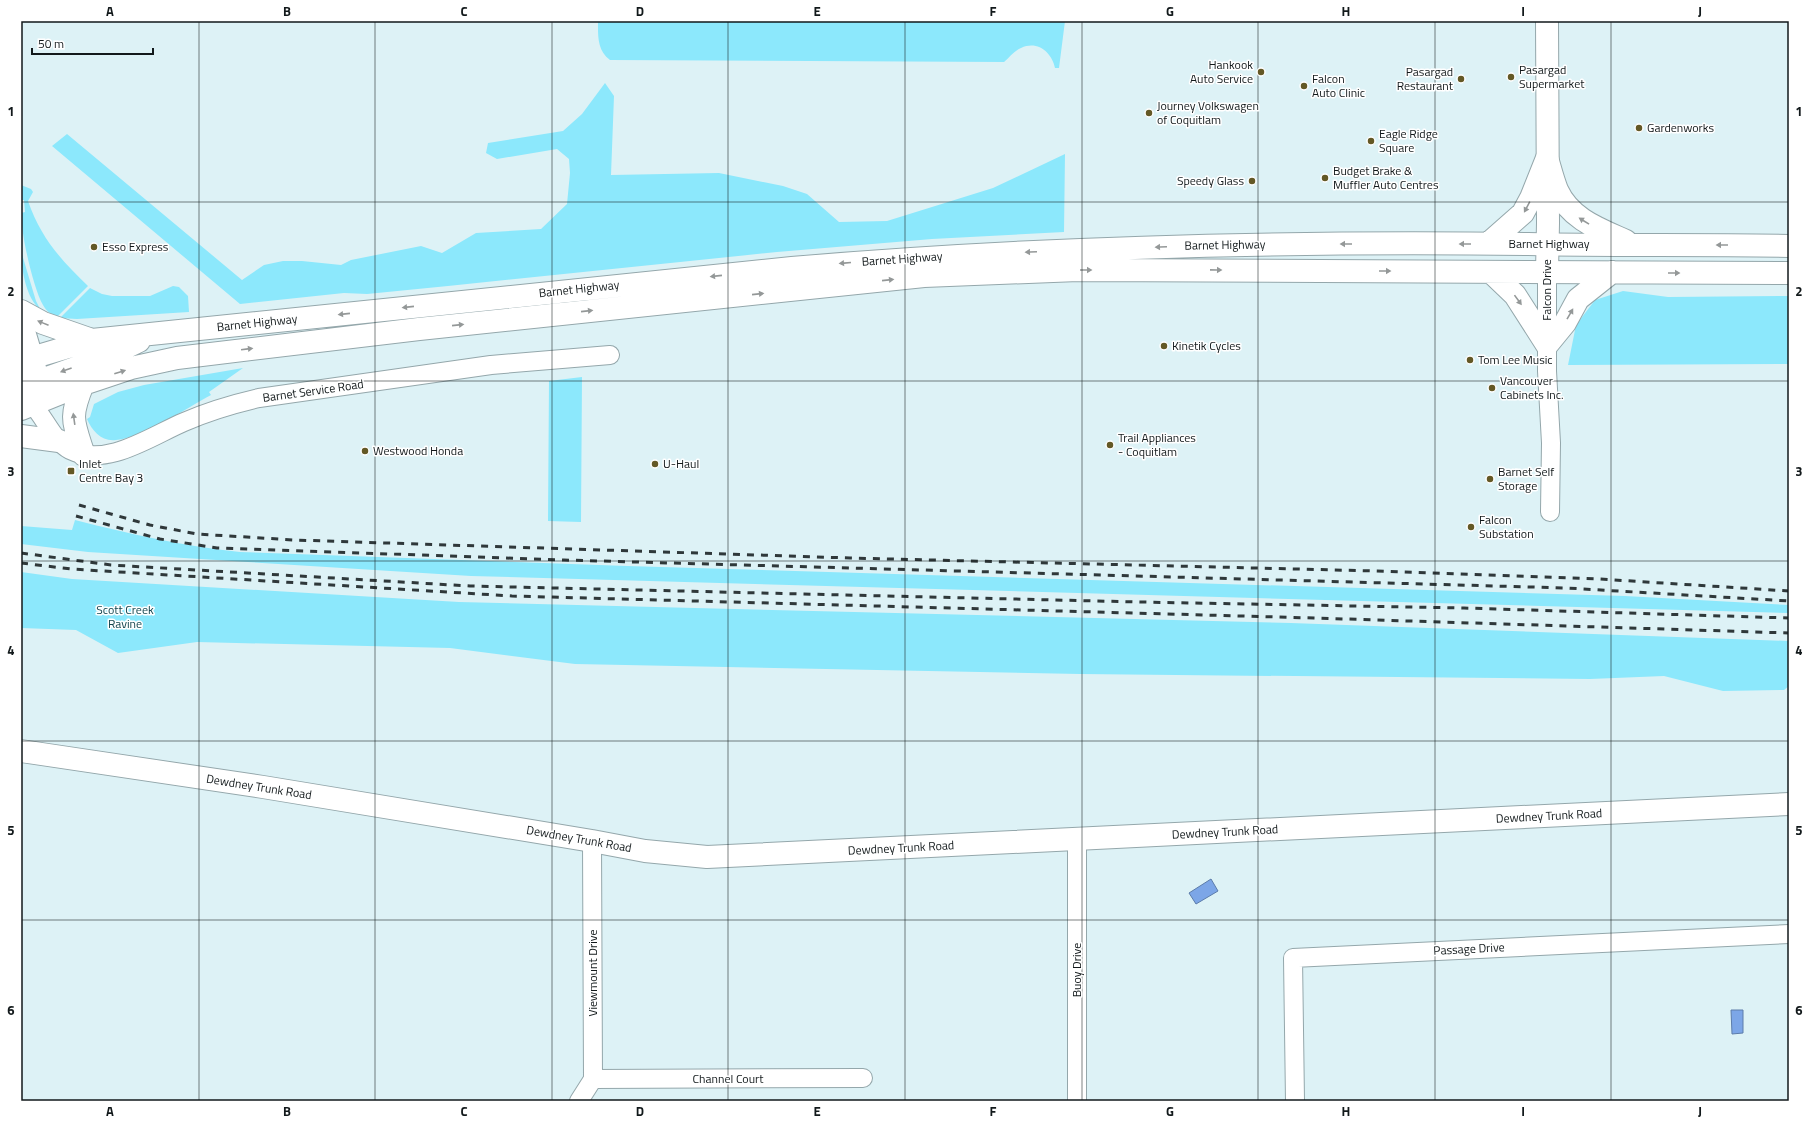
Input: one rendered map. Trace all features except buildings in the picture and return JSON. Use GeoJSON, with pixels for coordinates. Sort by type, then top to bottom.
{"type":"FeatureCollection","features":[{"type":"Feature","properties":{"kind":"main road","name":"Falcon Drive"},"geometry":{"type":"LineString","coordinates":[[1546,272],[1547,21]]}},
{"type":"Feature","properties":{"kind":"main road"},"geometry":{"type":"LineString","coordinates":[[1489,243],[1523,213],[1531,198],[1546,158]]}},
{"type":"Feature","properties":{"kind":"main road"},"geometry":{"type":"LineString","coordinates":[[1546,158],[1557,191],[1575,216],[1590,225],[1632,244]]}},
{"type":"Feature","properties":{"kind":"main road","name":"Barnet Highway"},"geometry":{"type":"LineString","coordinates":[[30,387],[92,340],[689,278],[900,259],[1198,245],[1489,243],[1789,246]]}},
{"type":"Feature","properties":{"kind":"main road","name":"Barnet Highway"},"geometry":{"type":"LineString","coordinates":[[30,387],[82,384],[131,368],[177,358],[222,352],[419,329],[924,276],[1078,270],[1789,273]]}},
{"type":"Feature","properties":{"kind":"main road"},"geometry":{"type":"LineString","coordinates":[[1491,272],[1515,295],[1547,345],[1565,323],[1578,299],[1612,272]]}},
{"type":"Feature","properties":{"kind":"main road"},"geometry":{"type":"LineString","coordinates":[[21,311],[43,323],[92,340]]}},
{"type":"Feature","properties":{"kind":"main road"},"geometry":{"type":"LineString","coordinates":[[21,321],[30,387],[106,356],[154,334]]}},
{"type":"Feature","properties":{"kind":"main road"},"geometry":{"type":"LineString","coordinates":[[82,384],[72,413],[74,425],[84,455]]}},
{"type":"Feature","properties":{"kind":"main road"},"geometry":{"type":"LineString","coordinates":[[21,436],[59,442]]}},
{"type":"Feature","properties":{"kind":"main road","name":"Dewdney Trunk Road"},"geometry":{"type":"LineString","coordinates":[[21,751],[263,787],[645,851],[707,857],[1789,804]]}},
{"type":"Feature","properties":{"kind":"street","name":"Falcon Drive"},"geometry":{"type":"LineString","coordinates":[[1546,272],[1546,371],[1551,443],[1550,512]]}},
{"type":"Feature","properties":{"kind":"street","name":"Barnet Service Road"},"geometry":{"type":"LineString","coordinates":[[30,387],[59,442],[70,450],[84,455],[99,456],[126,448],[163,433],[182,422],[226,405],[259,398],[491,365],[610,355]]}},
{"type":"Feature","properties":{"kind":"street","name":"Buoy Drive"},"geometry":{"type":"LineString","coordinates":[[1077,839],[1077,1101]]}},
{"type":"Feature","properties":{"kind":"street","name":"Viewmount Drive"},"geometry":{"type":"LineString","coordinates":[[592,841],[594,1079]]}},
{"type":"Feature","properties":{"kind":"street","name":"Passage Drive"},"geometry":{"type":"LineString","coordinates":[[1295,1101],[1293,958],[1789,934]]}},
{"type":"Feature","properties":{"kind":"street","name":"Channel Court"},"geometry":{"type":"LineString","coordinates":[[594,1079],[863,1078]]}},
{"type":"Feature","properties":{"kind":"street"},"geometry":{"type":"LineString","coordinates":[[579,1101],[594,1079]]}},
{"type":"Feature","properties":{"kind":"green space"},"geometry":{"type":"Polygon","coordinates":[[[598,21],[1065,21],[1059,68],[1055,68],[1051,57],[1043,49],[1033,46],[1027,46],[1019,49],[1004,62],[610,60],[600,47],[598,37],[598,21]]]}},
{"type":"Feature","properties":{"kind":"green space"},"geometry":{"type":"Polygon","coordinates":[[[605,83],[614,96],[611,175],[719,173],[783,186],[807,194],[839,222],[887,221],[993,188],[1065,154],[1064,232],[932,239],[777,252],[367,294],[344,293],[240,304],[52,146],[67,134],[242,280],[264,265],[283,261],[302,261],[341,265],[351,260],[421,246],[442,253],[476,233],[541,229],[567,204],[570,173],[569,159],[557,149],[497,159],[486,153],[488,143],[563,131],[582,114],[605,83]]]}},
{"type":"Feature","properties":{"kind":"green space"},"geometry":{"type":"Polygon","coordinates":[[[21,185],[31,189],[33,192],[28,201],[45,237],[60,257],[88,286],[57,317],[44,307],[35,286],[25,246],[21,213],[25,212],[24,200],[21,200],[21,185]]]}},
{"type":"Feature","properties":{"kind":"green space"},"geometry":{"type":"Polygon","coordinates":[[[21,251],[36,301],[40,309],[31,298],[25,282],[21,251]]]}},
{"type":"Feature","properties":{"kind":"green space"},"geometry":{"type":"Polygon","coordinates":[[[173,286],[179,287],[188,296],[189,312],[77,319],[60,318],[90,288],[102,294],[112,296],[150,296],[173,286]]]}},
{"type":"Feature","properties":{"kind":"green space"},"geometry":{"type":"Polygon","coordinates":[[[1623,291],[1668,297],[1789,296],[1789,364],[1568,365],[1576,325],[1595,300],[1623,291]]]}},
{"type":"Feature","properties":{"kind":"green space"},"geometry":{"type":"Polygon","coordinates":[[[243,368],[209,392],[211,395],[152,428],[127,438],[116,440],[106,439],[98,435],[87,419],[90,417],[94,404],[118,392],[144,385],[243,368]]]}},
{"type":"Feature","properties":{"kind":"green space"},"geometry":{"type":"Polygon","coordinates":[[[582,377],[581,522],[548,521],[549,381],[582,377]]]}},
{"type":"Feature","properties":{"kind":"green space"},"geometry":{"type":"Polygon","coordinates":[[[75,520],[157,539],[240,552],[627,566],[1625,596],[1789,605],[1789,613],[471,576],[88,552],[21,544],[21,526],[72,530],[75,520]]]}},
{"type":"Feature","properties":{"kind":"green space","name":"Scott Creek Ravine"},"geometry":{"type":"Polygon","coordinates":[[[21,572],[72,579],[459,602],[1291,623],[1789,641],[1789,686],[1784,690],[1723,691],[1664,676],[1590,679],[1080,674],[575,664],[450,648],[197,642],[118,653],[76,630],[21,628],[21,572]]]}},
{"type":"Feature","properties":{"kind":"shaded area"},"geometry":{"type":"Polygon","coordinates":[[[1211,879],[1218,891],[1196,904],[1189,893],[1211,879]]]}},
{"type":"Feature","properties":{"kind":"shaded area"},"geometry":{"type":"Polygon","coordinates":[[[1731,1010],[1743,1010],[1743,1033],[1732,1034],[1731,1010]]]}},
{"type":"Feature","properties":{"kind":"railway"},"geometry":{"type":"LineString","coordinates":[[79,505],[150,525],[197,534],[294,540],[850,558],[1377,571],[1599,579],[1789,591]]}},
{"type":"Feature","properties":{"kind":"railway"},"geometry":{"type":"LineString","coordinates":[[76,516],[160,539],[217,548],[564,560],[1566,588],[1789,601]]}},
{"type":"Feature","properties":{"kind":"railway"},"geometry":{"type":"LineString","coordinates":[[21,553],[111,565],[470,586],[1464,608],[1789,618]]}},
{"type":"Feature","properties":{"kind":"railway"},"geometry":{"type":"LineString","coordinates":[[21,563],[71,569],[512,596],[1314,618],[1789,633]]}},
{"type":"Feature","properties":{"kind":"place","name":"Hankook Auto Service"},"geometry":{"type":"Point","coordinates":[1261,72]}},
{"type":"Feature","properties":{"kind":"place","name":"Pasargad Supermarket"},"geometry":{"type":"Point","coordinates":[1511,77]}},
{"type":"Feature","properties":{"kind":"place","name":"Pasargad Restaurant"},"geometry":{"type":"Point","coordinates":[1461,79]}},
{"type":"Feature","properties":{"kind":"place","name":"Falcon Auto Clinic"},"geometry":{"type":"Point","coordinates":[1304,86]}},
{"type":"Feature","properties":{"kind":"place","name":"Journey Volkswagen of Coquitlam"},"geometry":{"type":"Point","coordinates":[1149,113]}},
{"type":"Feature","properties":{"kind":"place","name":"Gardenworks"},"geometry":{"type":"Point","coordinates":[1639,128]}},
{"type":"Feature","properties":{"kind":"place","name":"Eagle Ridge Square"},"geometry":{"type":"Point","coordinates":[1371,141]}},
{"type":"Feature","properties":{"kind":"place","name":"Budget Brake & Muffler Auto Centres"},"geometry":{"type":"Point","coordinates":[1325,178]}},
{"type":"Feature","properties":{"kind":"place","name":"Speedy Glass"},"geometry":{"type":"Point","coordinates":[1252,181]}},
{"type":"Feature","properties":{"kind":"place","name":"Esso Express"},"geometry":{"type":"Point","coordinates":[94,247]}},
{"type":"Feature","properties":{"kind":"place","name":"Kinetik Cycles"},"geometry":{"type":"Point","coordinates":[1164,346]}},
{"type":"Feature","properties":{"kind":"place","name":"Tom Lee Music"},"geometry":{"type":"Point","coordinates":[1470,360]}},
{"type":"Feature","properties":{"kind":"place","name":"Vancouver Cabinets Inc."},"geometry":{"type":"Point","coordinates":[1492,388]}},
{"type":"Feature","properties":{"kind":"place","name":"Trail Appliances - Coquitlam"},"geometry":{"type":"Point","coordinates":[1110,445]}},
{"type":"Feature","properties":{"kind":"place","name":"Westwood Honda"},"geometry":{"type":"Point","coordinates":[365,451]}},
{"type":"Feature","properties":{"kind":"place","name":"U-Haul"},"geometry":{"type":"Point","coordinates":[655,464]}},
{"type":"Feature","properties":{"kind":"place","name":"Inlet Centre Bay 3"},"geometry":{"type":"Point","coordinates":[71,471]}},
{"type":"Feature","properties":{"kind":"place","name":"Barnet Self Storage"},"geometry":{"type":"Point","coordinates":[1490,479]}},
{"type":"Feature","properties":{"kind":"place","name":"Falcon Substation"},"geometry":{"type":"Point","coordinates":[1471,527]}}]}
